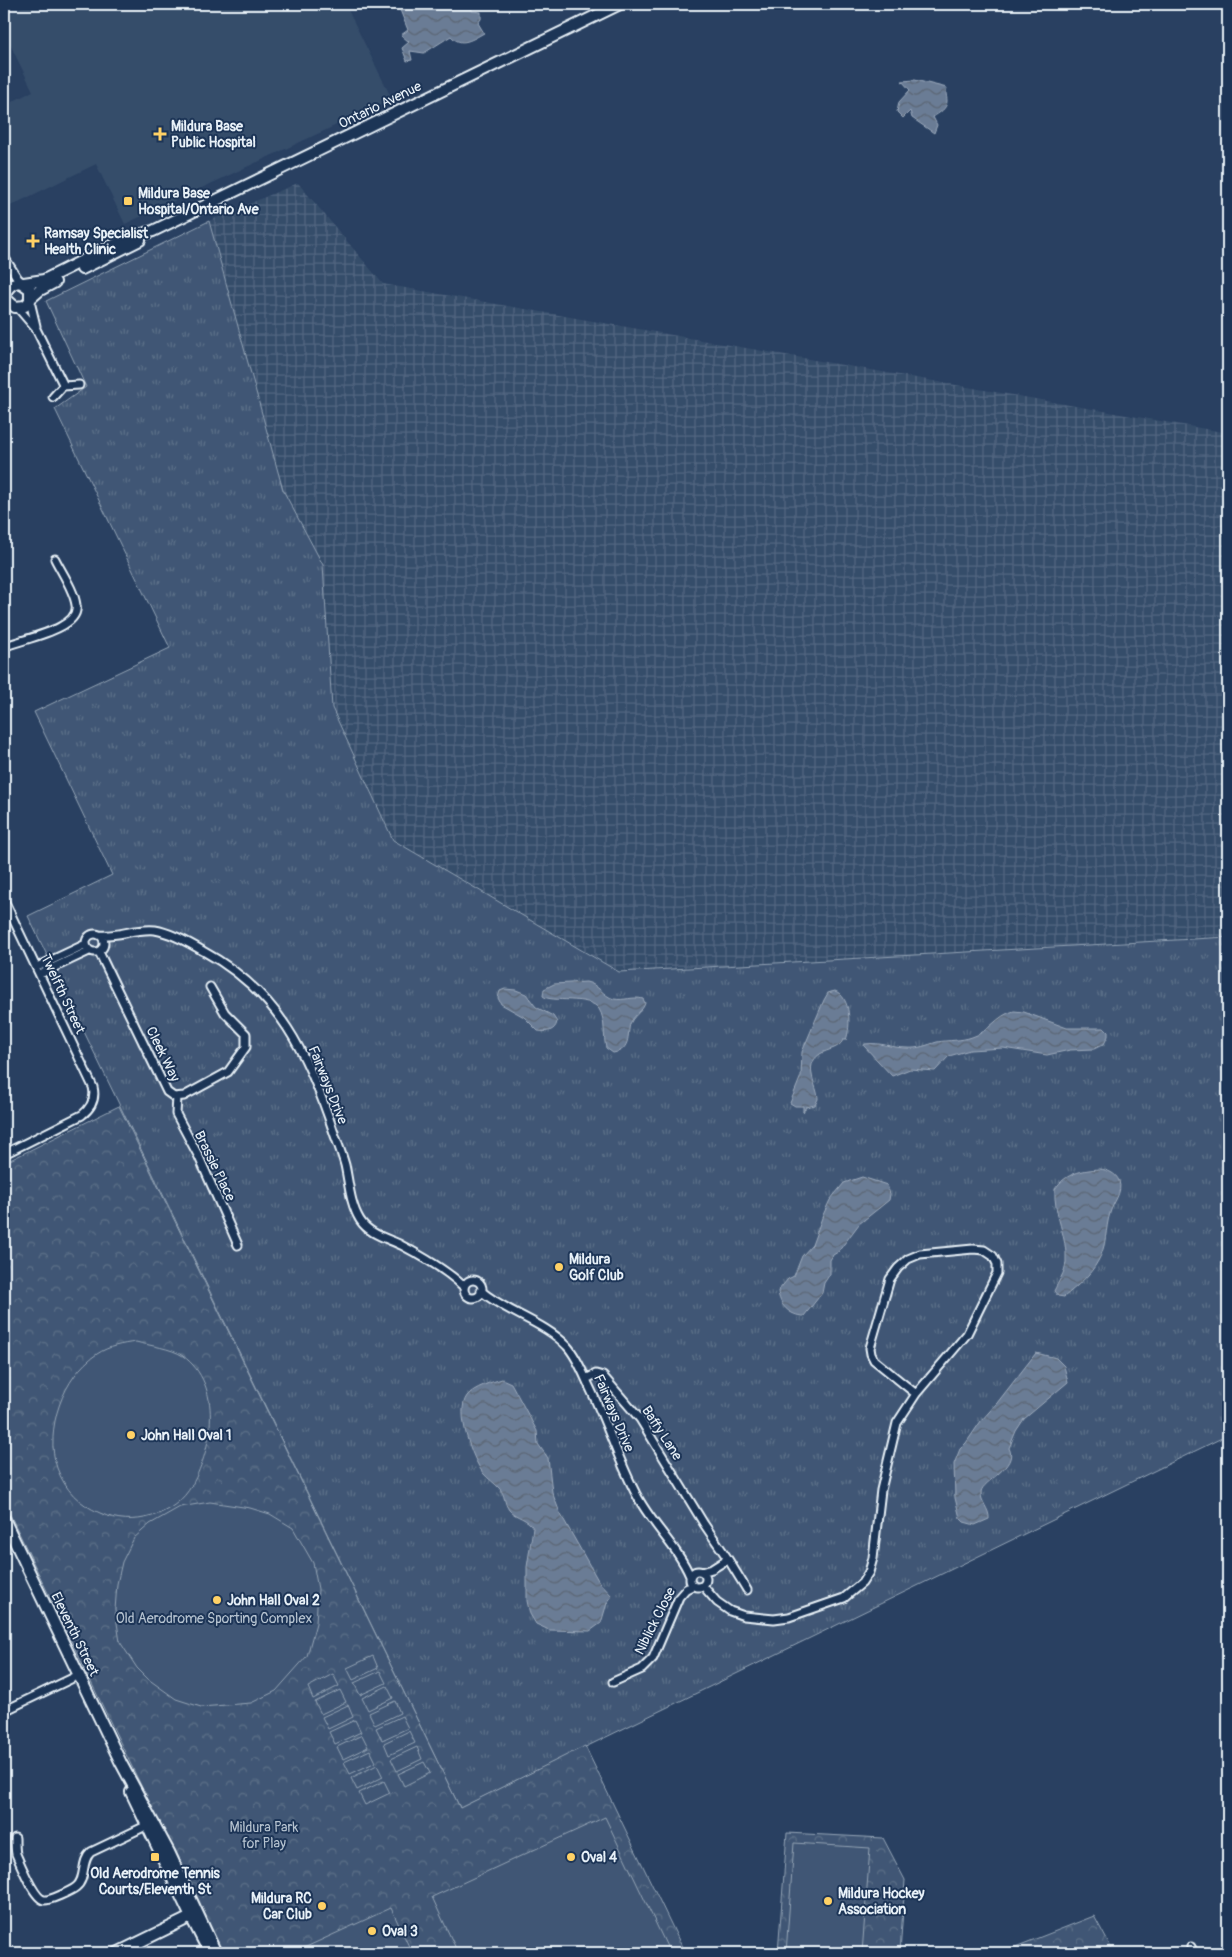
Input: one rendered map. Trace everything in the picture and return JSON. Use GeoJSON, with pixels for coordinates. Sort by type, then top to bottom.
{"type":"FeatureCollection","features":[{"type":"Feature","properties":{"kind":"street","name":"Ontario Avenue"},"geometry":{"type":"LineString","coordinates":[[31,299],[40,290],[134,243],[153,231],[620,4]]}},
{"type":"Feature","properties":{"kind":"street","name":"Ontario Avenue"},"geometry":{"type":"LineString","coordinates":[[22,282],[44,280],[126,239],[153,231]]}},
{"type":"Feature","properties":{"kind":"street"},"geometry":{"type":"LineString","coordinates":[[4,257],[9,268],[30,289],[36,329],[64,386]]}},
{"type":"Feature","properties":{"kind":"street"},"geometry":{"type":"LineString","coordinates":[[4,271],[6,299],[11,307],[36,329]]}},
{"type":"Feature","properties":{"kind":"street"},"geometry":{"type":"LineString","coordinates":[[6,291],[16,282],[22,282]]}},
{"type":"Feature","properties":{"kind":"street"},"geometry":{"type":"LineString","coordinates":[[11,307],[25,306],[31,299]]}},
{"type":"Feature","properties":{"kind":"street"},"geometry":{"type":"LineString","coordinates":[[53,397],[64,386],[79,384]]}},
{"type":"Feature","properties":{"kind":"street"},"geometry":{"type":"LineString","coordinates":[[4,647],[39,636],[68,622],[74,617],[77,611],[75,601],[55,559]]}},
{"type":"Feature","properties":{"kind":"street","name":"Twelfth Street"},"geometry":{"type":"LineString","coordinates":[[4,900],[93,1087],[93,1100],[87,1111],[82,1115],[4,1154]]}},
{"type":"Feature","properties":{"kind":"street","name":"Fairways Drive"},"geometry":{"type":"LineString","coordinates":[[99,935],[113,935],[139,930],[155,930],[172,935],[224,963],[255,989],[287,1026],[314,1075],[344,1162],[359,1218],[370,1230],[410,1250],[466,1284]]}},
{"type":"Feature","properties":{"kind":"street"},"geometry":{"type":"LineString","coordinates":[[88,947],[90,936],[99,935],[103,939],[104,945]]}},
{"type":"Feature","properties":{"kind":"street"},"geometry":{"type":"LineString","coordinates":[[88,947],[99,952],[113,935]]}},
{"type":"Feature","properties":{"kind":"street"},"geometry":{"type":"LineString","coordinates":[[38,971],[88,947]]}},
{"type":"Feature","properties":{"kind":"street","name":"Cleek Way"},"geometry":{"type":"LineString","coordinates":[[99,952],[167,1092],[172,1096],[184,1096],[224,1076],[232,1069],[246,1047],[246,1034],[225,1013],[210,987]]}},
{"type":"Feature","properties":{"kind":"street","name":"Brassie Place"},"geometry":{"type":"LineString","coordinates":[[177,1097],[176,1114],[238,1245]]}},
{"type":"Feature","properties":{"kind":"street","name":"Fairways Drive"},"geometry":{"type":"LineString","coordinates":[[480,1293],[550,1333],[565,1344],[586,1378],[636,1494],[654,1525],[686,1565],[700,1577],[717,1602],[730,1611],[744,1616],[774,1619],[789,1617],[837,1601],[857,1589],[869,1572],[873,1558],[881,1490],[894,1432],[901,1416],[916,1394],[967,1334],[981,1308],[997,1272],[997,1264],[993,1256],[984,1250],[955,1250],[920,1254],[898,1268],[890,1279],[870,1348],[871,1354],[874,1360],[916,1394]]}},
{"type":"Feature","properties":{"kind":"street"},"geometry":{"type":"LineString","coordinates":[[476,1281],[480,1285],[480,1293],[473,1298],[468,1297],[464,1292],[466,1284],[476,1281]]}},
{"type":"Feature","properties":{"kind":"street","name":"Baffy Lane"},"geometry":{"type":"LineString","coordinates":[[586,1378],[596,1374],[603,1376],[640,1419],[704,1524],[728,1559]]}},
{"type":"Feature","properties":{"kind":"street","name":"Eleventh Street"},"geometry":{"type":"LineString","coordinates":[[4,1519],[150,1824],[216,1953]]}},
{"type":"Feature","properties":{"kind":"street"},"geometry":{"type":"LineString","coordinates":[[700,1577],[697,1588],[692,1586],[690,1582],[728,1559],[747,1590]]}},
{"type":"Feature","properties":{"kind":"street","name":"Niblick Close"},"geometry":{"type":"LineString","coordinates":[[613,1682],[642,1669],[653,1658],[679,1597],[686,1589],[692,1586]]}},
{"type":"Feature","properties":{"kind":"street"},"geometry":{"type":"LineString","coordinates":[[4,1711],[80,1675]]}},
{"type":"Feature","properties":{"kind":"street"},"geometry":{"type":"LineString","coordinates":[[15,1838],[16,1852],[35,1894],[41,1899],[48,1900],[76,1887],[80,1882],[84,1862],[91,1852],[150,1824]]}},
{"type":"Feature","properties":{"kind":"street"},"geometry":{"type":"LineString","coordinates":[[117,1953],[195,1915]]}},
{"type":"Feature","properties":{"kind":"street","name":"Eleventh Street"},"geometry":{"type":"LineString","coordinates":[[195,1915],[210,1953]]}},
{"type":"Feature","properties":{"kind":"shaded area","name":"Mildura Base Public Hospital"},"geometry":{"type":"Polygon","coordinates":[[[28,4],[345,4],[392,99],[125,224],[96,164],[4,209],[4,106],[33,91],[4,32],[4,15],[28,4]]]}},
{"type":"Feature","properties":{"kind":"shaded area"},"geometry":{"type":"Polygon","coordinates":[[[298,183],[383,284],[1228,433],[1228,937],[619,972],[393,840],[332,708],[323,565],[283,490],[209,221],[298,183]]]}},
{"type":"Feature","properties":{"kind":"green space"},"geometry":{"type":"Polygon","coordinates":[[[209,221],[283,490],[323,565],[332,708],[393,840],[619,972],[1228,937],[1228,1435],[460,1808],[28,916],[112,875],[34,712],[170,648],[55,409],[86,387],[46,301],[209,221]]]}},
{"type":"Feature","properties":{"kind":"green space","name":"Old Aerodrome Sporting Complex"},"geometry":{"type":"Polygon","coordinates":[[[119,1106],[460,1808],[585,1746],[685,1953],[222,1953],[4,1502],[4,1163],[119,1106]]]}},
{"type":"Feature","properties":{"kind":"green space","name":"John Hall Oval 1"},"geometry":{"type":"Polygon","coordinates":[[[136,1342],[178,1353],[196,1368],[204,1383],[209,1400],[209,1435],[205,1453],[192,1485],[175,1505],[152,1516],[139,1519],[125,1519],[100,1513],[79,1501],[69,1490],[57,1468],[53,1437],[59,1405],[66,1390],[85,1364],[106,1349],[136,1342]]]}},
{"type":"Feature","properties":{"kind":"green space","name":"John Hall Oval 2"},"geometry":{"type":"Polygon","coordinates":[[[210,1502],[250,1508],[270,1514],[293,1528],[313,1563],[318,1589],[316,1623],[307,1656],[276,1691],[251,1703],[201,1707],[176,1699],[148,1679],[137,1668],[120,1642],[115,1610],[117,1584],[122,1562],[134,1538],[150,1524],[180,1507],[210,1502]]]}},
{"type":"Feature","properties":{"kind":"green space"},"geometry":{"type":"Polygon","coordinates":[[[373,1656],[378,1668],[353,1680],[347,1668],[373,1656]]]}},
{"type":"Feature","properties":{"kind":"green space"},"geometry":{"type":"Polygon","coordinates":[[[380,1671],[386,1683],[360,1695],[354,1683],[380,1671]]]}},
{"type":"Feature","properties":{"kind":"green space"},"geometry":{"type":"Polygon","coordinates":[[[333,1674],[339,1686],[313,1699],[308,1687],[333,1674]]]}},
{"type":"Feature","properties":{"kind":"green space"},"geometry":{"type":"Polygon","coordinates":[[[387,1686],[393,1698],[368,1710],[362,1698],[387,1686]]]}},
{"type":"Feature","properties":{"kind":"green space"},"geometry":{"type":"Polygon","coordinates":[[[340,1690],[346,1702],[321,1714],[315,1702],[340,1690]]]}},
{"type":"Feature","properties":{"kind":"green space"},"geometry":{"type":"Polygon","coordinates":[[[395,1701],[400,1713],[375,1725],[369,1713],[395,1701]]]}},
{"type":"Feature","properties":{"kind":"green space"},"geometry":{"type":"Polygon","coordinates":[[[348,1705],[353,1717],[328,1729],[322,1717],[348,1705]]]}},
{"type":"Feature","properties":{"kind":"green space"},"geometry":{"type":"Polygon","coordinates":[[[402,1716],[408,1728],[382,1740],[376,1728],[402,1716]]]}},
{"type":"Feature","properties":{"kind":"green space"},"geometry":{"type":"Polygon","coordinates":[[[355,1720],[361,1732],[335,1744],[329,1732],[355,1720]]]}},
{"type":"Feature","properties":{"kind":"green space"},"geometry":{"type":"Polygon","coordinates":[[[409,1731],[415,1743],[389,1755],[384,1743],[409,1731]]]}},
{"type":"Feature","properties":{"kind":"green space"},"geometry":{"type":"Polygon","coordinates":[[[362,1735],[368,1747],[343,1759],[337,1747],[362,1735]]]}},
{"type":"Feature","properties":{"kind":"green space"},"geometry":{"type":"Polygon","coordinates":[[[417,1747],[422,1759],[397,1771],[391,1759],[417,1747]]]}},
{"type":"Feature","properties":{"kind":"green space"},"geometry":{"type":"Polygon","coordinates":[[[370,1750],[376,1762],[350,1774],[344,1762],[370,1750]]]}},
{"type":"Feature","properties":{"kind":"green space"},"geometry":{"type":"Polygon","coordinates":[[[424,1762],[430,1773],[404,1786],[398,1774],[424,1762]]]}},
{"type":"Feature","properties":{"kind":"green space"},"geometry":{"type":"Polygon","coordinates":[[[377,1765],[383,1777],[357,1790],[351,1778],[377,1765]]]}},
{"type":"Feature","properties":{"kind":"green space"},"geometry":{"type":"Polygon","coordinates":[[[384,1781],[390,1793],[365,1805],[359,1793],[384,1781]]]}},
{"type":"Feature","properties":{"kind":"green space","name":"Oval 4"},"geometry":{"type":"Polygon","coordinates":[[[605,1817],[670,1953],[458,1953],[432,1897],[605,1817]]]}},
{"type":"Feature","properties":{"kind":"green space"},"geometry":{"type":"Polygon","coordinates":[[[787,1833],[883,1838],[905,1880],[900,1953],[778,1953],[787,1833]]]}},
{"type":"Feature","properties":{"kind":"green space","name":"Mildura Hockey Association"},"geometry":{"type":"Polygon","coordinates":[[[794,1843],[870,1848],[862,1953],[786,1953],[794,1843]]]}},
{"type":"Feature","properties":{"kind":"green space","name":"Oval 3"},"geometry":{"type":"Polygon","coordinates":[[[391,1908],[412,1953],[293,1953],[391,1908]]]}},
{"type":"Feature","properties":{"kind":"green space"},"geometry":{"type":"Polygon","coordinates":[[[1094,1916],[1114,1953],[1000,1953],[1094,1916]]]}},
{"type":"Feature","properties":{"kind":"water"},"geometry":{"type":"Polygon","coordinates":[[[400,4],[471,4],[472,11],[481,12],[481,19],[478,23],[484,33],[463,42],[455,40],[451,36],[424,53],[410,51],[412,60],[407,61],[402,48],[409,42],[401,35],[408,30],[400,10],[400,4]]]}},
{"type":"Feature","properties":{"kind":"water"},"geometry":{"type":"Polygon","coordinates":[[[915,80],[947,88],[946,106],[933,117],[937,125],[934,133],[912,118],[910,111],[903,118],[897,112],[899,102],[910,90],[902,81],[915,80]]]}},
{"type":"Feature","properties":{"kind":"water"},"geometry":{"type":"Polygon","coordinates":[[[586,982],[594,985],[614,999],[639,998],[643,999],[645,1003],[631,1022],[628,1040],[624,1048],[619,1051],[613,1053],[606,1048],[603,1018],[599,1009],[594,1005],[587,1002],[553,999],[543,996],[544,989],[554,984],[586,982]]]}},
{"type":"Feature","properties":{"kind":"water"},"geometry":{"type":"Polygon","coordinates":[[[505,989],[516,990],[526,994],[536,1007],[553,1016],[557,1022],[554,1028],[547,1031],[538,1031],[524,1017],[501,1004],[498,998],[500,991],[505,989]]]}},
{"type":"Feature","properties":{"kind":"water"},"geometry":{"type":"Polygon","coordinates":[[[835,991],[840,994],[847,1005],[848,1034],[846,1040],[820,1054],[812,1064],[812,1076],[818,1099],[815,1105],[806,1107],[803,1112],[803,1106],[795,1106],[790,1103],[801,1076],[802,1052],[824,1000],[828,993],[835,991]]]}},
{"type":"Feature","properties":{"kind":"water"},"geometry":{"type":"Polygon","coordinates":[[[1014,1011],[1024,1012],[1067,1028],[1104,1028],[1108,1032],[1108,1036],[1104,1044],[1094,1049],[1070,1050],[1047,1055],[1003,1048],[970,1050],[949,1056],[935,1071],[910,1069],[892,1076],[864,1046],[865,1044],[876,1044],[915,1048],[937,1042],[968,1038],[978,1035],[1003,1016],[1014,1011]]]}},
{"type":"Feature","properties":{"kind":"water"},"geometry":{"type":"Polygon","coordinates":[[[1100,1169],[1114,1174],[1118,1178],[1120,1185],[1119,1193],[1108,1219],[1103,1249],[1098,1261],[1087,1276],[1064,1297],[1058,1296],[1054,1291],[1064,1270],[1066,1253],[1056,1207],[1055,1189],[1064,1179],[1075,1173],[1100,1169]]]}},
{"type":"Feature","properties":{"kind":"water"},"geometry":{"type":"Polygon","coordinates":[[[862,1177],[887,1185],[890,1194],[889,1200],[859,1224],[838,1252],[833,1255],[830,1260],[830,1274],[824,1283],[822,1293],[804,1316],[790,1312],[783,1305],[778,1291],[788,1279],[794,1276],[802,1256],[812,1245],[830,1200],[844,1183],[862,1177]]]}},
{"type":"Feature","properties":{"kind":"water"},"geometry":{"type":"Polygon","coordinates":[[[1036,1353],[1056,1358],[1064,1366],[1068,1382],[1024,1419],[1016,1431],[1009,1448],[1011,1455],[1009,1461],[983,1488],[981,1496],[989,1519],[975,1525],[964,1522],[960,1518],[955,1498],[954,1464],[960,1449],[1036,1353]]]}},
{"type":"Feature","properties":{"kind":"water"},"geometry":{"type":"Polygon","coordinates":[[[502,1379],[511,1383],[537,1431],[538,1444],[548,1458],[552,1492],[560,1513],[599,1582],[612,1596],[607,1603],[601,1623],[590,1631],[549,1630],[536,1624],[530,1614],[527,1601],[527,1567],[533,1528],[528,1522],[509,1510],[502,1491],[483,1473],[474,1457],[466,1435],[463,1413],[467,1396],[479,1387],[502,1379]]]}},
{"type":"Feature","properties":{"kind":"place","name":"Mildura Base Public Hospital"},"geometry":{"type":"Point","coordinates":[160,134]}},
{"type":"Feature","properties":{"kind":"place","name":"Mildura Base Hospital/Ontario Ave"},"geometry":{"type":"Point","coordinates":[128,201]}},
{"type":"Feature","properties":{"kind":"place","name":"Ramsay Specialist Health Clinic"},"geometry":{"type":"Point","coordinates":[33,241]}},
{"type":"Feature","properties":{"kind":"place","name":"Mildura Golf Club"},"geometry":{"type":"Point","coordinates":[559,1267]}},
{"type":"Feature","properties":{"kind":"place","name":"John Hall Oval 1"},"geometry":{"type":"Point","coordinates":[131,1435]}},
{"type":"Feature","properties":{"kind":"place","name":"John Hall Oval 2"},"geometry":{"type":"Point","coordinates":[217,1600]}},
{"type":"Feature","properties":{"kind":"place","name":"Old Aerodrome Tennis Courts/Eleventh St"},"geometry":{"type":"Point","coordinates":[155,1857]}},
{"type":"Feature","properties":{"kind":"place","name":"Oval 4"},"geometry":{"type":"Point","coordinates":[571,1857]}},
{"type":"Feature","properties":{"kind":"place","name":"Mildura Hockey Association"},"geometry":{"type":"Point","coordinates":[828,1901]}},
{"type":"Feature","properties":{"kind":"place","name":"Mildura RC Car Club"},"geometry":{"type":"Point","coordinates":[322,1906]}},
{"type":"Feature","properties":{"kind":"place","name":"Oval 3"},"geometry":{"type":"Point","coordinates":[372,1931]}},
{"type":"Feature","properties":{"kind":"park label","name":"Mildura Park for Play"},"geometry":{"type":"Point","coordinates":[264,1835]}}]}
